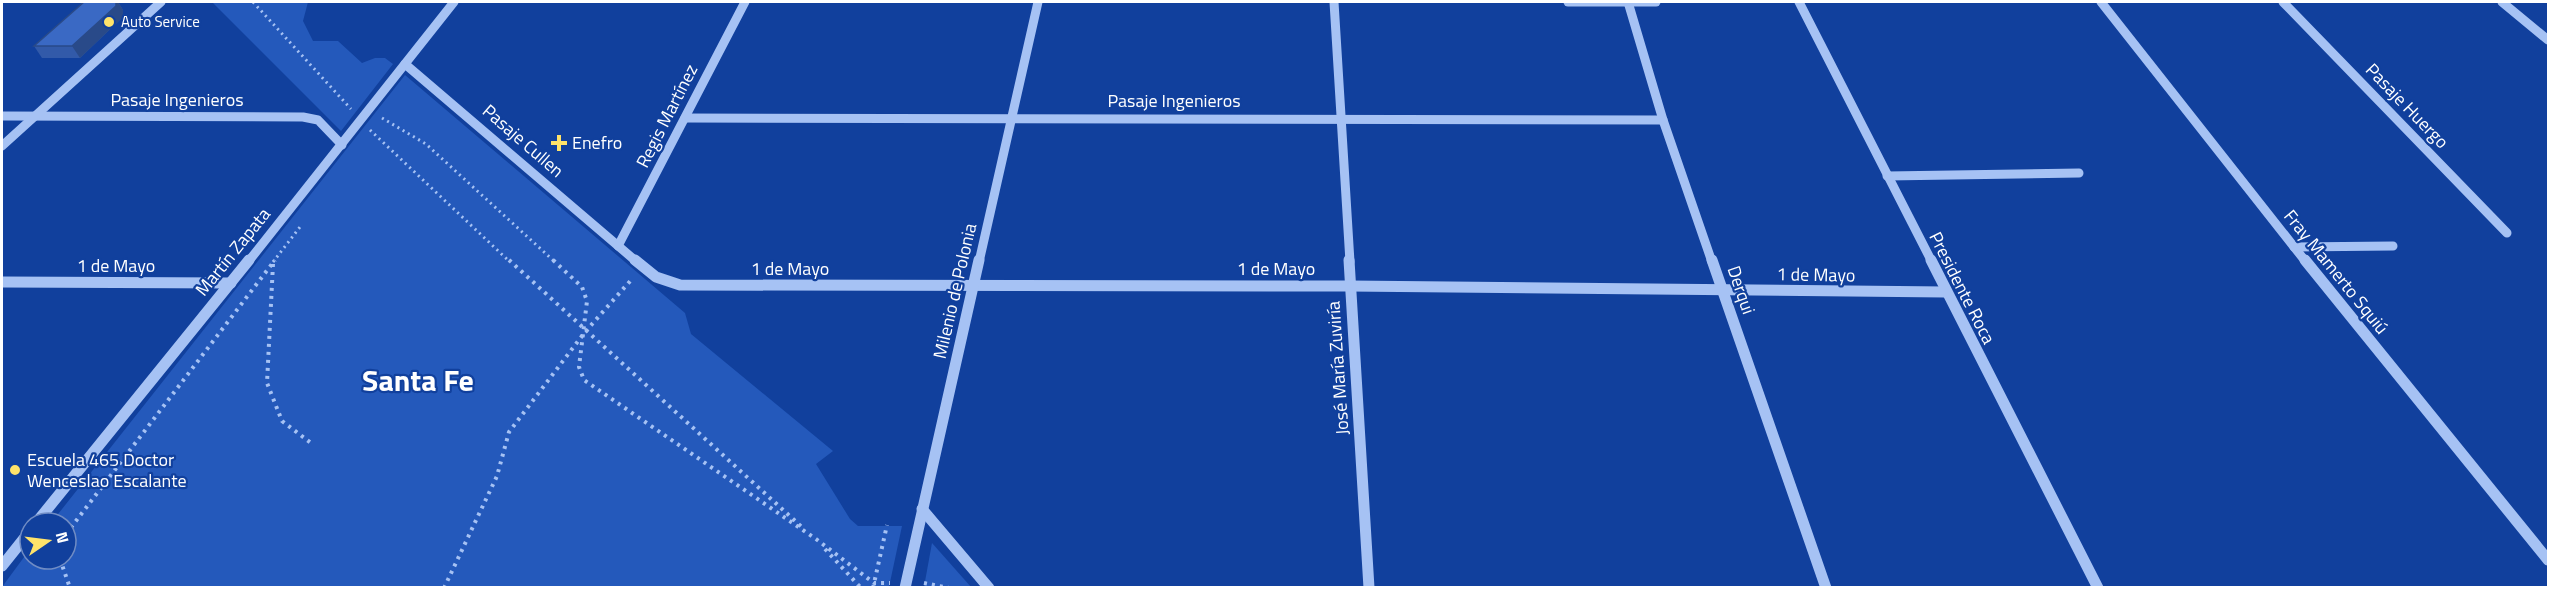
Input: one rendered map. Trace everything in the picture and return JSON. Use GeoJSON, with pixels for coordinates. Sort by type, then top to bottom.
{"type":"FeatureCollection","features":[{"type":"Feature","properties":{"kind":"street"},"geometry":{"type":"LineString","coordinates":[[2,146],[161,2]]}},
{"type":"Feature","properties":{"kind":"street","name":"Martín Zapata"},"geometry":{"type":"LineString","coordinates":[[46,511],[342,145],[454,2]]}},
{"type":"Feature","properties":{"kind":"street","name":"Regis Martínez"},"geometry":{"type":"LineString","coordinates":[[618,246],[745,2]]}},
{"type":"Feature","properties":{"kind":"street","name":"Milenio de Polonia"},"geometry":{"type":"LineString","coordinates":[[905,585],[1038,2]]}},
{"type":"Feature","properties":{"kind":"street","name":"José María Zuviría"},"geometry":{"type":"LineString","coordinates":[[1334,2],[1349,286],[1369,588]]}},
{"type":"Feature","properties":{"kind":"street"},"geometry":{"type":"LineString","coordinates":[[1568,2],[1656,2]]}},
{"type":"Feature","properties":{"kind":"street","name":"Derqui"},"geometry":{"type":"LineString","coordinates":[[1628,2],[1663,120],[1826,588]]}},
{"type":"Feature","properties":{"kind":"street","name":"Presidente Roca"},"geometry":{"type":"LineString","coordinates":[[1799,2],[2098,588]]}},
{"type":"Feature","properties":{"kind":"street","name":"Fray Mamerto Squiú"},"geometry":{"type":"LineString","coordinates":[[2101,2],[2294,247],[2548,560]]}},
{"type":"Feature","properties":{"kind":"street","name":"Pasaje Huergo"},"geometry":{"type":"LineString","coordinates":[[2283,2],[2507,233]]}},
{"type":"Feature","properties":{"kind":"street"},"geometry":{"type":"LineString","coordinates":[[2502,2],[2548,40]]}},
{"type":"Feature","properties":{"kind":"street","name":"Pasaje Cullen"},"geometry":{"type":"LineString","coordinates":[[405,64],[618,246]]}},
{"type":"Feature","properties":{"kind":"street","name":"Pasaje Ingenieros"},"geometry":{"type":"LineString","coordinates":[[2,116],[303,117],[318,120],[342,145]]}},
{"type":"Feature","properties":{"kind":"street","name":"Pasaje Ingenieros"},"geometry":{"type":"LineString","coordinates":[[684,118],[1663,120]]}},
{"type":"Feature","properties":{"kind":"street"},"geometry":{"type":"LineString","coordinates":[[1887,176],[2079,173]]}},
{"type":"Feature","properties":{"kind":"street","name":"1 de Mayo"},"geometry":{"type":"LineString","coordinates":[[618,246],[656,277],[689,286],[1349,286],[1945,292]]}},
{"type":"Feature","properties":{"kind":"street"},"geometry":{"type":"LineString","coordinates":[[2294,247],[2393,246]]}},
{"type":"Feature","properties":{"kind":"street","name":"1 de Mayo"},"geometry":{"type":"LineString","coordinates":[[2,282],[231,283]]}},
{"type":"Feature","properties":{"kind":"street"},"geometry":{"type":"LineString","coordinates":[[922,509],[989,588]]}},
{"type":"Feature","properties":{"kind":"street"},"geometry":{"type":"LineString","coordinates":[[2,566],[18,546]]}},
{"type":"Feature","properties":{"kind":"path"},"geometry":{"type":"LineString","coordinates":[[253,2],[371,131],[585,332],[816,539],[873,585],[931,583],[949,588]]}},
{"type":"Feature","properties":{"kind":"path"},"geometry":{"type":"LineString","coordinates":[[364,141],[381,118],[426,144],[582,287],[587,301],[579,367],[584,380],[816,539],[861,588]]}},
{"type":"Feature","properties":{"kind":"path"},"geometry":{"type":"LineString","coordinates":[[78,518],[301,226]]}},
{"type":"Feature","properties":{"kind":"path"},"geometry":{"type":"LineString","coordinates":[[273,263],[267,383],[282,421],[311,443]]}},
{"type":"Feature","properties":{"kind":"path"},"geometry":{"type":"LineString","coordinates":[[444,588],[497,477],[509,432],[585,332],[643,267]]}},
{"type":"Feature","properties":{"kind":"path"},"geometry":{"type":"LineString","coordinates":[[873,585],[886,525]]}},
{"type":"Feature","properties":{"kind":"path"},"geometry":{"type":"LineString","coordinates":[[64,571],[70,588]]}},
{"type":"Feature","properties":{"kind":"shaded area"},"geometry":{"type":"Polygon","coordinates":[[[212,2],[308,2],[303,21],[313,41],[338,41],[362,63],[375,58],[385,58],[393,64],[341,131],[212,2]]]}},
{"type":"Feature","properties":{"kind":"shaded area"},"geometry":{"type":"Polygon","coordinates":[[[405,75],[685,313],[691,334],[833,451],[816,464],[850,519],[858,526],[902,526],[889,587],[2,587],[18,565],[18,571],[78,571],[78,511],[60,511],[405,75]]]}},
{"type":"Feature","properties":{"kind":"shaded area"},"geometry":{"type":"Polygon","coordinates":[[[932,543],[971,587],[924,587],[932,543]]]}},
{"type":"Feature","properties":{"kind":"building"},"geometry":{"type":"Polygon","coordinates":[[[84,2],[116,2],[116,6],[72,46],[34,46],[84,2]]]}},
{"type":"Feature","properties":{"kind":"place","name":"Auto Service"},"geometry":{"type":"Point","coordinates":[109,22]}},
{"type":"Feature","properties":{"kind":"place","name":"Enefro"},"geometry":{"type":"Point","coordinates":[559,143]}},
{"type":"Feature","properties":{"kind":"place","name":"Escuela 465 Doctor Wenceslao Escalante"},"geometry":{"type":"Point","coordinates":[15,470]}},
{"type":"Feature","properties":{"kind":"district","name":"Santa Fe"},"geometry":{"type":"Point","coordinates":[418,381]}}]}
